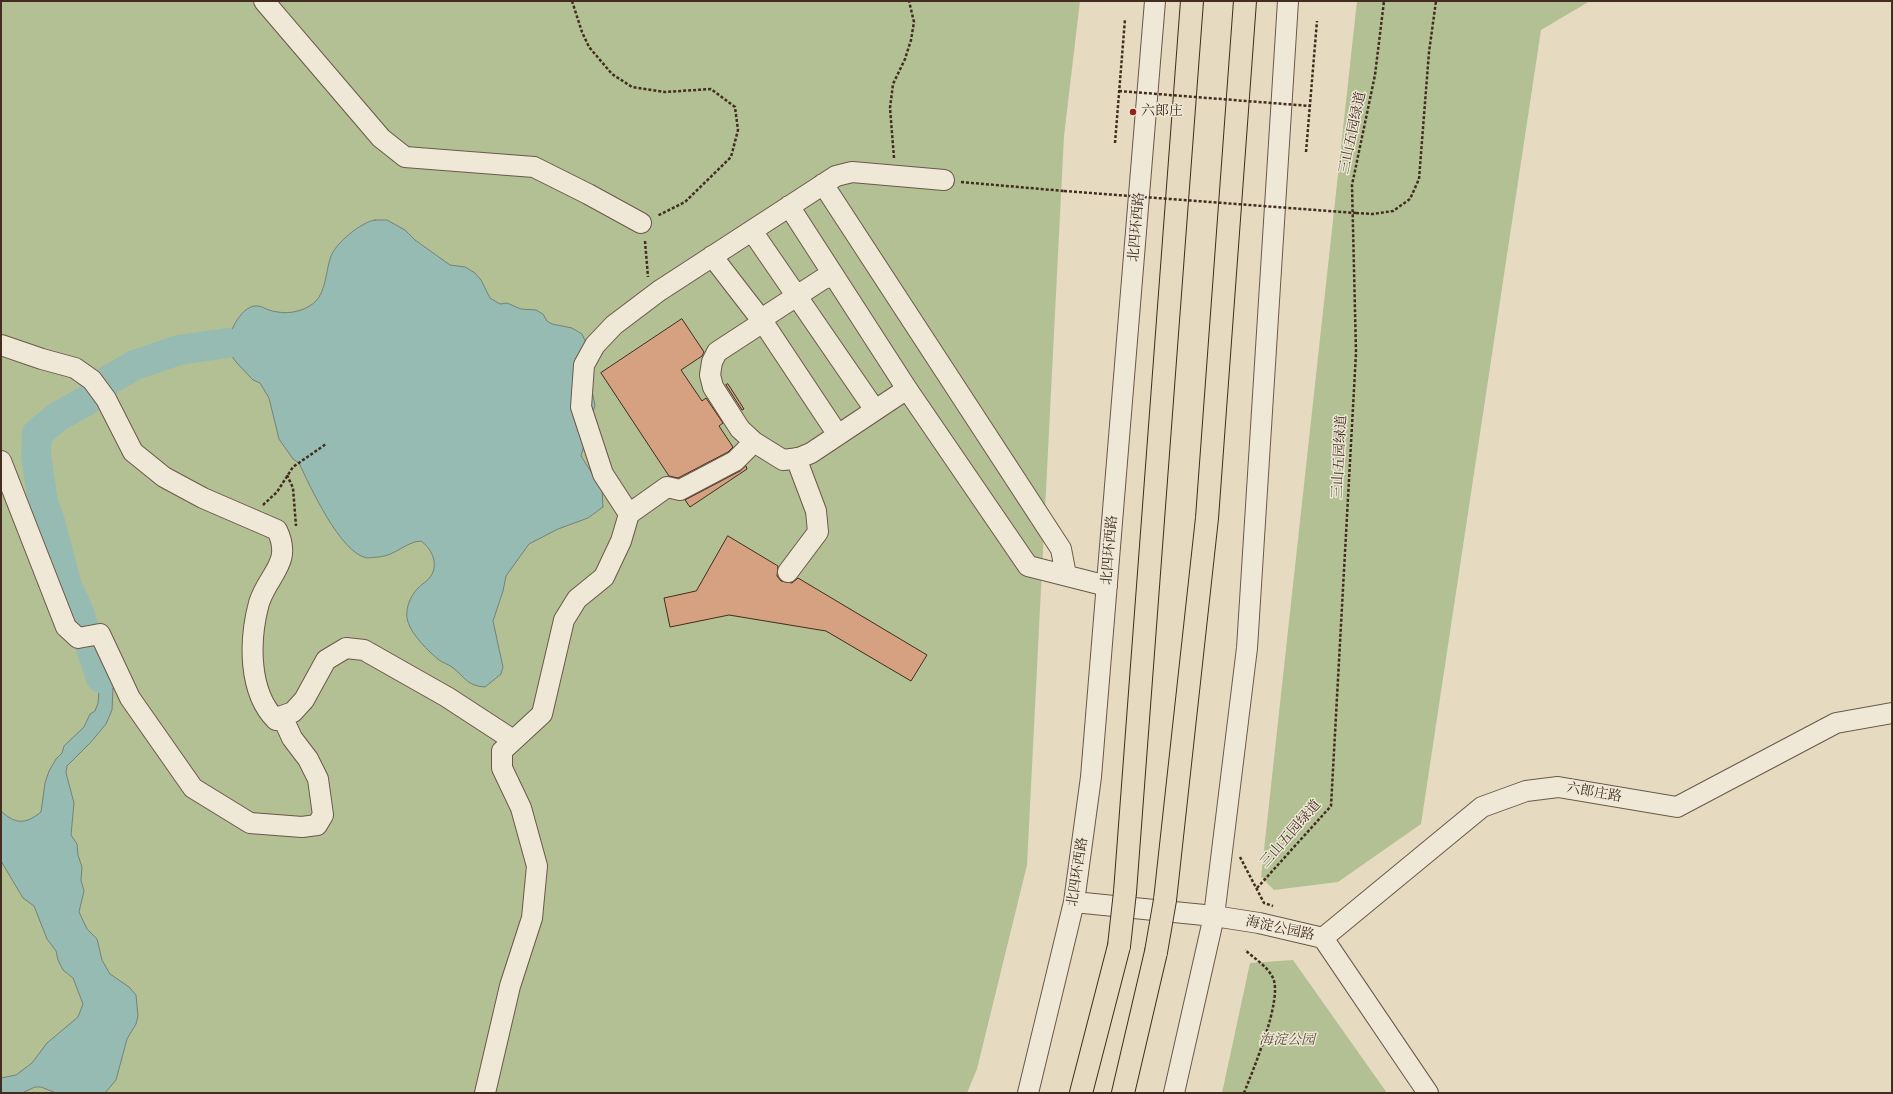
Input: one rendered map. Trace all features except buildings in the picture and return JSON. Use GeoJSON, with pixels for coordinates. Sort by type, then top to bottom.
{"type":"FeatureCollection","features":[{"type":"Feature","properties":{"kind":"highway"},"geometry":{"type":"LineString","coordinates":[[1081,1093],[1119,946],[1125,892],[1192,1]]}},
{"type":"Feature","properties":{"kind":"highway"},"geometry":{"type":"LineString","coordinates":[[1124,1093],[1156,952],[1165,900],[1207,518],[1245,1]]}},
{"type":"Feature","properties":{"kind":"street"},"geometry":{"type":"LineString","coordinates":[[264,1],[381,138],[405,157],[534,167],[641,223]]}},
{"type":"Feature","properties":{"kind":"street","name":"北四环西路"},"geometry":{"type":"LineString","coordinates":[[1028,1093],[1074,902],[1092,777],[1155,1]]}},
{"type":"Feature","properties":{"kind":"street"},"geometry":{"type":"LineString","coordinates":[[1174,1093],[1214,916],[1247,648],[1288,1]]}},
{"type":"Feature","properties":{"kind":"street"},"geometry":{"type":"LineString","coordinates":[[629,514],[603,474],[581,407],[584,365],[595,345],[614,325],[654,294],[836,176],[852,172],[944,180]]}},
{"type":"Feature","properties":{"kind":"street"},"geometry":{"type":"LineString","coordinates":[[823,184],[1061,549],[1066,575]]}},
{"type":"Feature","properties":{"kind":"street"},"geometry":{"type":"LineString","coordinates":[[789,206],[907,389],[1028,566],[1107,586]]}},
{"type":"Feature","properties":{"kind":"street"},"geometry":{"type":"LineString","coordinates":[[752,231],[874,410]]}},
{"type":"Feature","properties":{"kind":"street"},"geometry":{"type":"LineString","coordinates":[[712,256],[763,322],[838,435]]}},
{"type":"Feature","properties":{"kind":"street"},"geometry":{"type":"LineString","coordinates":[[834,276],[823,279],[769,314],[763,322],[717,352],[712,362],[710,375],[713,387],[736,423],[754,442],[783,460],[796,458],[811,453],[907,389]]}},
{"type":"Feature","properties":{"kind":"street"},"geometry":{"type":"LineString","coordinates":[[1,345],[42,359],[75,368],[92,380],[106,399],[133,452],[164,477],[202,498],[277,530],[283,542],[283,556],[259,603],[252,649],[255,680],[269,713],[276,720],[292,712],[304,700],[326,660],[346,648],[364,650],[447,696],[513,740]]}},
{"type":"Feature","properties":{"kind":"street"},"geometry":{"type":"LineString","coordinates":[[485,1093],[510,986],[532,918],[537,866],[521,808],[502,768],[502,751],[542,714],[564,620],[576,599],[604,577],[621,541],[629,514],[667,488],[680,490],[735,461],[754,442]]}},
{"type":"Feature","properties":{"kind":"street"},"geometry":{"type":"LineString","coordinates":[[788,572],[818,532],[816,511],[796,458]]}},
{"type":"Feature","properties":{"kind":"street"},"geometry":{"type":"LineString","coordinates":[[1,461],[66,627],[78,638],[100,634],[130,698],[194,788],[250,823],[302,826],[317,825],[323,815],[318,779],[308,759],[292,738],[282,716]]}},
{"type":"Feature","properties":{"kind":"street","name":"六郎庄路"},"geometry":{"type":"LineString","coordinates":[[1323,938],[1482,807],[1526,791],[1558,787],[1677,807],[1836,723],[1892,713]]}},
{"type":"Feature","properties":{"kind":"street","name":"海淀公园路"},"geometry":{"type":"LineString","coordinates":[[1074,902],[1214,916],[1259,923],[1323,938],[1428,1093]]}},
{"type":"Feature","properties":{"kind":"path"},"geometry":{"type":"LineString","coordinates":[[572,1],[582,32],[589,46],[612,74],[632,87],[665,92],[712,89],[735,107],[738,130],[731,157],[685,202],[641,223],[646,241],[654,294]]}},
{"type":"Feature","properties":{"kind":"path"},"geometry":{"type":"LineString","coordinates":[[896,176],[890,108],[893,84],[905,60],[911,40],[914,22],[909,1]]}},
{"type":"Feature","properties":{"kind":"path","name":"三山五园绿道"},"geometry":{"type":"LineString","coordinates":[[1237,852],[1257,888],[1331,806],[1356,353],[1352,185],[1375,75],[1384,1]]}},
{"type":"Feature","properties":{"kind":"path"},"geometry":{"type":"LineString","coordinates":[[944,180],[1064,191],[1356,213],[1374,214],[1393,211],[1410,199],[1419,179],[1429,52],[1436,1]]}},
{"type":"Feature","properties":{"kind":"path"},"geometry":{"type":"LineString","coordinates":[[1115,143],[1125,19]]}},
{"type":"Feature","properties":{"kind":"path"},"geometry":{"type":"LineString","coordinates":[[1306,152],[1317,21]]}},
{"type":"Feature","properties":{"kind":"path"},"geometry":{"type":"LineString","coordinates":[[1119,91],[1310,106]]}},
{"type":"Feature","properties":{"kind":"path"},"geometry":{"type":"LineString","coordinates":[[244,517],[262,505],[277,492],[293,467],[326,444]]}},
{"type":"Feature","properties":{"kind":"path"},"geometry":{"type":"LineString","coordinates":[[283,542],[295,533],[296,524],[293,488],[287,475]]}},
{"type":"Feature","properties":{"kind":"path"},"geometry":{"type":"LineString","coordinates":[[1244,1093],[1273,1012],[1276,993],[1274,979],[1266,968],[1245,950]]}},
{"type":"Feature","properties":{"kind":"green space"},"geometry":{"type":"Polygon","coordinates":[[[1,1],[1080,1],[1064,136],[1027,865],[977,1069],[967,1093],[1,1093],[1,1]]]}},
{"type":"Feature","properties":{"kind":"green space"},"geometry":{"type":"Polygon","coordinates":[[[1357,1],[1590,1],[1541,30],[1421,824],[1338,882],[1274,890],[1261,877],[1357,1]]]}},
{"type":"Feature","properties":{"kind":"green space","name":"海淀公园"},"geometry":{"type":"Polygon","coordinates":[[[1293,960],[1387,1093],[1222,1093],[1250,963],[1293,960]]]}},
{"type":"Feature","properties":{"kind":"water"},"geometry":{"type":"Polygon","coordinates":[[[375,220],[387,220],[405,230],[415,240],[450,265],[465,267],[475,273],[481,280],[490,298],[500,304],[507,303],[521,309],[536,310],[543,314],[547,321],[552,324],[572,328],[582,334],[588,347],[592,391],[595,405],[581,456],[602,489],[603,507],[588,518],[558,529],[529,544],[506,576],[503,591],[493,621],[503,667],[501,674],[485,687],[470,683],[452,667],[439,660],[421,642],[410,627],[407,618],[407,609],[410,599],[418,588],[430,578],[434,566],[433,556],[425,544],[421,541],[415,542],[385,556],[367,558],[357,553],[347,544],[337,532],[318,502],[299,463],[293,459],[279,439],[269,398],[260,383],[253,380],[236,362],[231,355],[227,343],[234,325],[247,309],[259,306],[275,312],[287,313],[305,309],[315,302],[319,298],[331,256],[338,245],[356,229],[375,220]]]}},
{"type":"Feature","properties":{"kind":"water"},"geometry":{"type":"Polygon","coordinates":[[[95,674],[106,680],[113,689],[112,710],[106,724],[91,742],[67,766],[66,773],[74,803],[71,835],[77,844],[78,855],[82,867],[81,880],[84,891],[79,912],[87,929],[97,939],[102,960],[110,974],[129,987],[136,995],[138,1016],[136,1024],[127,1039],[116,1080],[105,1093],[56,1093],[41,1087],[35,1087],[22,1093],[1,1093],[1,1078],[16,1075],[32,1063],[47,1043],[78,1017],[83,1004],[73,978],[63,970],[58,960],[56,951],[47,939],[34,906],[23,898],[1,861],[1,811],[6,816],[16,821],[26,821],[41,812],[45,783],[49,771],[56,759],[62,753],[64,746],[84,727],[90,714],[95,711],[98,703],[99,691],[94,684],[95,674]]]}},
{"type":"Feature","properties":{"kind":"waterway"},"geometry":{"type":"LineString","coordinates":[[101,678],[78,610],[67,586],[50,522],[43,503],[36,455],[37,434],[57,417],[86,401],[107,381],[135,365],[179,350],[227,343]]}},
{"type":"Feature","properties":{"kind":"place","name":"六郎庄"},"geometry":{"type":"Point","coordinates":[1133,112]}}]}
